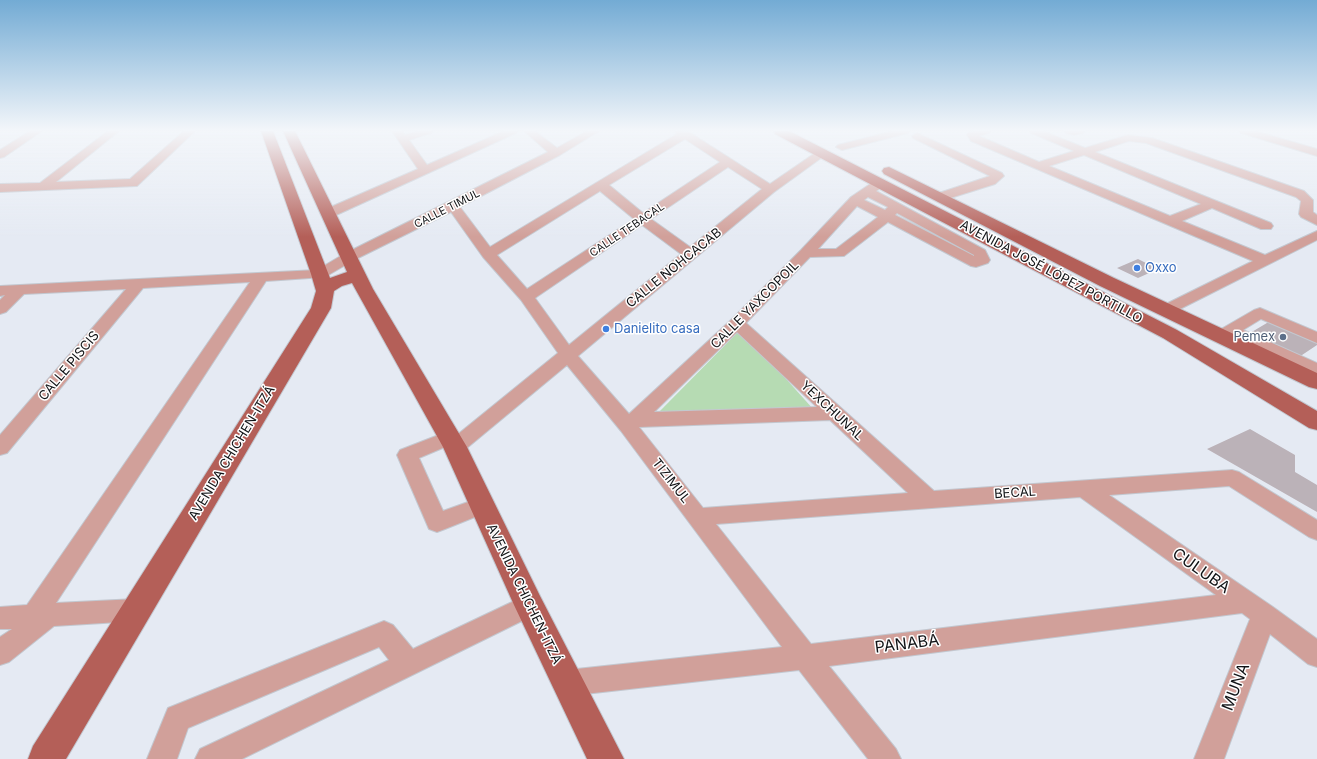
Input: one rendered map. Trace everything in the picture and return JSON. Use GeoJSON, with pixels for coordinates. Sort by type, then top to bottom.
{"type":"FeatureCollection","features":[{"type":"Feature","properties":{"kind":"main road"},"geometry":{"type":"LineString","coordinates":[[280,166],[322,281],[335,282],[353,266]]}},
{"type":"Feature","properties":{"kind":"main road","name":"AVENIDA CHICHEN-ITZÁ"},"geometry":{"type":"LineString","coordinates":[[307,166],[330,213],[353,266],[452,442],[529,605],[606,759]]}},
{"type":"Feature","properties":{"kind":"main road","name":"AVENIDA JOSÉ LÓPEZ PORTILLO"},"geometry":{"type":"LineString","coordinates":[[847,166],[867,191],[1170,334],[1317,422]]}},
{"type":"Feature","properties":{"kind":"main road","name":"AVENIDA JOSÉ LÓPEZ PORTILLO"},"geometry":{"type":"LineString","coordinates":[[882,166],[1107,282],[1166,310],[1308,366],[1317,382]]}},
{"type":"Feature","properties":{"kind":"main road","name":"AVENIDA CHICHEN-ITZÁ"},"geometry":{"type":"LineString","coordinates":[[46,759],[321,308],[322,281]]}},
{"type":"Feature","properties":{"kind":"street"},"geometry":{"type":"LineString","coordinates":[[42,186],[67,166]]}},
{"type":"Feature","properties":{"kind":"street"},"geometry":{"type":"LineString","coordinates":[[0,188],[133,183],[151,166]]}},
{"type":"Feature","properties":{"kind":"street"},"geometry":{"type":"LineString","coordinates":[[422,166],[425,170]]}},
{"type":"Feature","properties":{"kind":"street"},"geometry":{"type":"LineString","coordinates":[[330,213],[433,166]]}},
{"type":"Feature","properties":{"kind":"street","name":"CALLE TIMUL"},"geometry":{"type":"LineString","coordinates":[[353,266],[453,206],[530,166]]}},
{"type":"Feature","properties":{"kind":"street"},"geometry":{"type":"LineString","coordinates":[[488,254],[629,166]]}},
{"type":"Feature","properties":{"kind":"street","name":"CALLE TEBACAL"},"geometry":{"type":"LineString","coordinates":[[526,297],[721,166]]}},
{"type":"Feature","properties":{"kind":"street"},"geometry":{"type":"LineString","coordinates":[[734,166],[770,189]]}},
{"type":"Feature","properties":{"kind":"street","name":"CALLE NOHCACAB"},"geometry":{"type":"LineString","coordinates":[[482,505],[437,523],[407,455],[452,442],[568,354],[770,189],[803,166]]}},
{"type":"Feature","properties":{"kind":"street"},"geometry":{"type":"LineString","coordinates":[[940,197],[991,181],[998,176],[979,166]]}},
{"type":"Feature","properties":{"kind":"street"},"geometry":{"type":"LineString","coordinates":[[1039,166],[1266,261]]}},
{"type":"Feature","properties":{"kind":"street"},"geometry":{"type":"LineString","coordinates":[[1122,166],[1266,226]]}},
{"type":"Feature","properties":{"kind":"street"},"geometry":{"type":"LineString","coordinates":[[1222,166],[1300,194],[1307,200],[1306,214],[1317,221]]}},
{"type":"Feature","properties":{"kind":"street"},"geometry":{"type":"LineString","coordinates":[[601,185],[642,220],[690,255]]}},
{"type":"Feature","properties":{"kind":"street"},"geometry":{"type":"LineString","coordinates":[[867,191],[891,211],[976,263],[983,260],[980,253],[891,211]]}},
{"type":"Feature","properties":{"kind":"street","name":"CALLE YAXCOPOIL"},"geometry":{"type":"LineString","coordinates":[[632,422],[737,323],[867,191]]}},
{"type":"Feature","properties":{"kind":"street"},"geometry":{"type":"LineString","coordinates":[[1170,222],[1211,204]]}},
{"type":"Feature","properties":{"kind":"street","name":"TIZIMUL"},"geometry":{"type":"LineString","coordinates":[[453,206],[488,254],[526,297],[568,354],[632,422],[699,517],[805,657],[886,759]]}},
{"type":"Feature","properties":{"kind":"street"},"geometry":{"type":"LineString","coordinates":[[806,253],[839,253],[891,211]]}},
{"type":"Feature","properties":{"kind":"street"},"geometry":{"type":"LineString","coordinates":[[1166,310],[1317,235]]}},
{"type":"Feature","properties":{"kind":"street"},"geometry":{"type":"LineString","coordinates":[[0,291],[261,277],[322,281]]}},
{"type":"Feature","properties":{"kind":"street"},"geometry":{"type":"LineString","coordinates":[[0,653],[42,616],[261,277]]}},
{"type":"Feature","properties":{"kind":"street","name":"CALLE PISCIS"},"geometry":{"type":"LineString","coordinates":[[0,448],[138,284]]}},
{"type":"Feature","properties":{"kind":"street"},"geometry":{"type":"LineString","coordinates":[[0,309],[20,290]]}},
{"type":"Feature","properties":{"kind":"street"},"geometry":{"type":"LineString","coordinates":[[1227,334],[1260,313],[1317,338]]}},
{"type":"Feature","properties":{"kind":"street","name":"YEXCHUNAL"},"geometry":{"type":"LineString","coordinates":[[737,323],[928,499]]}},
{"type":"Feature","properties":{"kind":"street"},"geometry":{"type":"LineString","coordinates":[[632,422],[834,413]]}},
{"type":"Feature","properties":{"kind":"street","name":"BECAL"},"geometry":{"type":"LineString","coordinates":[[699,517],[928,499],[1232,478],[1317,531]]}},
{"type":"Feature","properties":{"kind":"street","name":"CULUBA"},"geometry":{"type":"LineString","coordinates":[[1084,489],[1255,609],[1317,655]]}},
{"type":"Feature","properties":{"kind":"street"},"geometry":{"type":"LineString","coordinates":[[210,759],[529,605]]}},
{"type":"Feature","properties":{"kind":"street","name":"PANABÁ"},"geometry":{"type":"LineString","coordinates":[[567,683],[1255,609]]}},
{"type":"Feature","properties":{"kind":"street","name":"MUNA"},"geometry":{"type":"LineString","coordinates":[[1209,759],[1255,609]]}},
{"type":"Feature","properties":{"kind":"street"},"geometry":{"type":"LineString","coordinates":[[0,618],[136,610]]}},
{"type":"Feature","properties":{"kind":"street"},"geometry":{"type":"LineString","coordinates":[[162,759],[178,718],[384,633],[409,664]]}},
{"type":"Feature","properties":{"kind":"green space"},"geometry":{"type":"Polygon","coordinates":[[[741,329],[814,410],[656,415],[741,329]]]}},
{"type":"Feature","properties":{"kind":"building","name":"Oxxo"},"geometry":{"type":"Polygon","coordinates":[[[1138,259],[1158,269],[1138,278],[1117,268],[1138,259]]]}},
{"type":"Feature","properties":{"kind":"building","name":"Pemex"},"geometry":{"type":"Polygon","coordinates":[[[1272,320],[1317,341],[1317,345],[1299,357],[1250,333],[1272,320]]]}},
{"type":"Feature","properties":{"kind":"building"},"geometry":{"type":"Polygon","coordinates":[[[1250,429],[1295,455],[1295,472],[1317,485],[1317,512],[1207,449],[1250,429]]]}},
{"type":"Feature","properties":{"kind":"place","name":"Oxxo"},"geometry":{"type":"Point","coordinates":[1137,268]}},
{"type":"Feature","properties":{"kind":"place","name":"Danielito casa"},"geometry":{"type":"Point","coordinates":[606,329]}},
{"type":"Feature","properties":{"kind":"place","name":"Pemex"},"geometry":{"type":"Point","coordinates":[1283,337]}}]}
